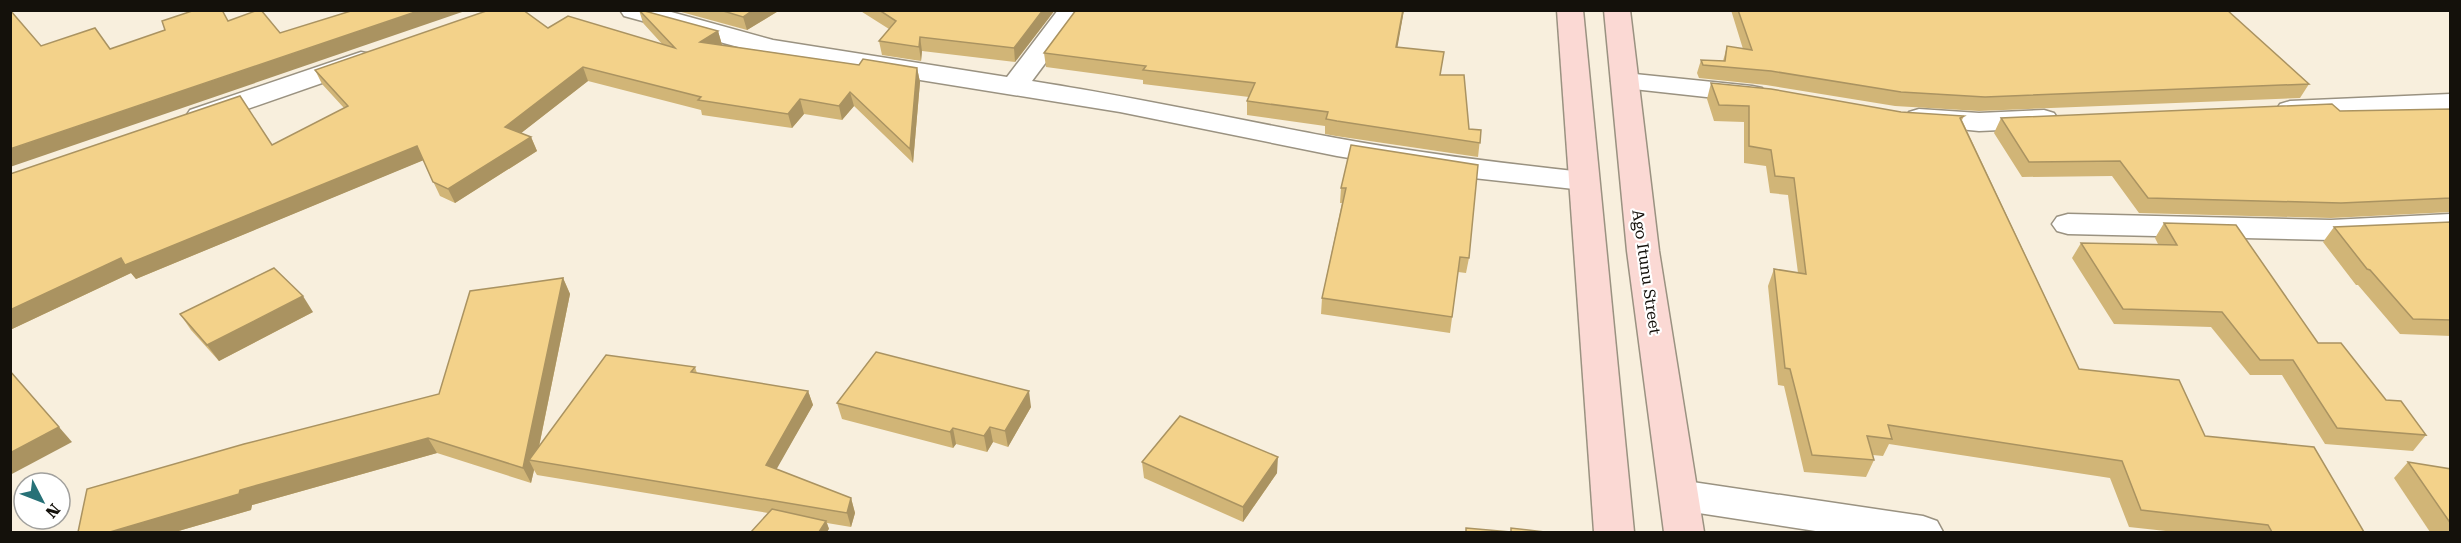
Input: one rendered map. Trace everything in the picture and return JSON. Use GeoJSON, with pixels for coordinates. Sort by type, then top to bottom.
{"type":"FeatureCollection","features":[{"type":"Feature","properties":{"kind":"main road"},"geometry":{"type":"LineString","coordinates":[[1570,10],[1614,532]]}},
{"type":"Feature","properties":{"kind":"main road","name":"Ago Itunu Street"},"geometry":{"type":"LineString","coordinates":[[1617,10],[1643,251],[1684,532]]}},
{"type":"Feature","properties":{"kind":"street"},"geometry":{"type":"LineString","coordinates":[[633,10],[771,48],[1119,103],[1349,149],[1464,168],[1583,181]]}},
{"type":"Feature","properties":{"kind":"street"},"geometry":{"type":"LineString","coordinates":[[1015,85],[1072,10]]}},
{"type":"Feature","properties":{"kind":"street"},"geometry":{"type":"LineString","coordinates":[[177,124],[391,50]]}},
{"type":"Feature","properties":{"kind":"street"},"geometry":{"type":"LineString","coordinates":[[1625,81],[1778,97]]}},
{"type":"Feature","properties":{"kind":"street"},"geometry":{"type":"LineString","coordinates":[[2263,111],[2451,103]]}},
{"type":"Feature","properties":{"kind":"street"},"geometry":{"type":"LineString","coordinates":[[1895,117],[1979,122],[2066,118]]}},
{"type":"Feature","properties":{"kind":"street"},"geometry":{"type":"LineString","coordinates":[[2068,224],[2331,230],[2451,224]]}},
{"type":"Feature","properties":{"kind":"street"},"geometry":{"type":"LineString","coordinates":[[1679,495],[1923,532]]}},
{"type":"Feature","properties":{"kind":"building"},"geometry":{"type":"Polygon","coordinates":[[[10,10],[41,46],[95,28],[110,49],[165,30],[162,21],[195,10],[222,10],[228,21],[261,10],[280,33],[354,10],[421,10],[10,149],[10,10]]]}},
{"type":"Feature","properties":{"kind":"building"},"geometry":{"type":"Polygon","coordinates":[[[489,10],[523,10],[548,28],[568,16],[675,48],[639,10],[641,10],[718,31],[700,42],[859,65],[863,59],[917,68],[910,149],[850,92],[839,106],[800,99],[788,114],[698,100],[701,97],[583,67],[505,127],[531,137],[448,189],[433,182],[417,146],[125,265],[121,258],[10,310],[10,174],[240,96],[272,145],[348,106],[315,70],[489,10]]]}},
{"type":"Feature","properties":{"kind":"building"},"geometry":{"type":"Polygon","coordinates":[[[720,10],[753,10],[743,17],[720,10]]]}},
{"type":"Feature","properties":{"kind":"building"},"geometry":{"type":"Polygon","coordinates":[[[879,10],[1043,10],[1014,48],[920,37],[919,47],[879,41],[896,21],[879,10]]]}},
{"type":"Feature","properties":{"kind":"building"},"geometry":{"type":"Polygon","coordinates":[[[1076,10],[1403,10],[1396,47],[1444,52],[1440,75],[1464,75],[1469,129],[1481,130],[1480,143],[1337,121],[1326,119],[1328,112],[1247,101],[1255,83],[1143,70],[1146,66],[1044,53],[1076,10]]]}},
{"type":"Feature","properties":{"kind":"building"},"geometry":{"type":"Polygon","coordinates":[[[1738,10],[2227,10],[2309,84],[1985,97],[1901,92],[1771,71],[1703,65],[1701,60],[1725,61],[1727,46],[1752,50],[1738,10]]]}},
{"type":"Feature","properties":{"kind":"building"},"geometry":{"type":"Polygon","coordinates":[[[1711,83],[1771,89],[1901,112],[1964,116],[1960,118],[2079,369],[2179,380],[2205,436],[2314,447],[2364,532],[2272,532],[2268,525],[2141,510],[2122,461],[1888,425],[1892,439],[1867,436],[1874,460],[1812,455],[1790,369],[1785,368],[1774,269],[1806,274],[1794,178],[1775,176],[1771,150],[1749,146],[1749,106],[1719,105],[1711,83]]]}},
{"type":"Feature","properties":{"kind":"building"},"geometry":{"type":"Polygon","coordinates":[[[2332,104],[2340,111],[2451,109],[2451,198],[2341,203],[2148,198],[2120,161],[2029,162],[2001,118],[2332,104]]]}},
{"type":"Feature","properties":{"kind":"building"},"geometry":{"type":"Polygon","coordinates":[[[1351,145],[1478,165],[1469,258],[1460,257],[1452,317],[1322,298],[1346,188],[1341,188],[1351,145]]]}},
{"type":"Feature","properties":{"kind":"building"},"geometry":{"type":"Polygon","coordinates":[[[2451,222],[2451,320],[2413,319],[2367,269],[2334,227],[2451,222]]]}},
{"type":"Feature","properties":{"kind":"building"},"geometry":{"type":"Polygon","coordinates":[[[2164,223],[2236,225],[2318,343],[2341,343],[2386,400],[2401,401],[2426,435],[2337,428],[2293,360],[2260,360],[2222,312],[2123,309],[2081,243],[2177,245],[2164,223]]]}},
{"type":"Feature","properties":{"kind":"building"},"geometry":{"type":"Polygon","coordinates":[[[274,268],[303,296],[207,345],[180,314],[274,268]]]}},
{"type":"Feature","properties":{"kind":"building"},"geometry":{"type":"Polygon","coordinates":[[[563,278],[523,468],[428,438],[240,490],[239,494],[110,532],[78,532],[87,489],[244,444],[439,394],[470,291],[563,278]]]}},
{"type":"Feature","properties":{"kind":"building"},"geometry":{"type":"Polygon","coordinates":[[[876,352],[1029,391],[1005,431],[990,427],[984,436],[953,428],[950,432],[837,403],[876,352]]]}},
{"type":"Feature","properties":{"kind":"building"},"geometry":{"type":"Polygon","coordinates":[[[606,355],[695,367],[691,372],[808,391],[766,465],[851,498],[847,513],[529,460],[606,355]]]}},
{"type":"Feature","properties":{"kind":"building"},"geometry":{"type":"Polygon","coordinates":[[[10,371],[59,427],[10,453],[10,371]]]}},
{"type":"Feature","properties":{"kind":"building"},"geometry":{"type":"Polygon","coordinates":[[[1180,416],[1278,457],[1243,507],[1142,462],[1180,416]]]}},
{"type":"Feature","properties":{"kind":"building"},"geometry":{"type":"Polygon","coordinates":[[[2408,462],[2451,469],[2451,524],[2408,462]]]}},
{"type":"Feature","properties":{"kind":"building"},"geometry":{"type":"Polygon","coordinates":[[[772,509],[826,521],[819,532],[751,532],[772,509]]]}},
{"type":"Feature","properties":{"kind":"building"},"geometry":{"type":"Polygon","coordinates":[[[1466,528],[1511,532],[1466,532],[1466,528]]]}},
{"type":"Feature","properties":{"kind":"building"},"geometry":{"type":"Polygon","coordinates":[[[1511,528],[1545,532],[1511,532],[1511,528]]]}}]}
